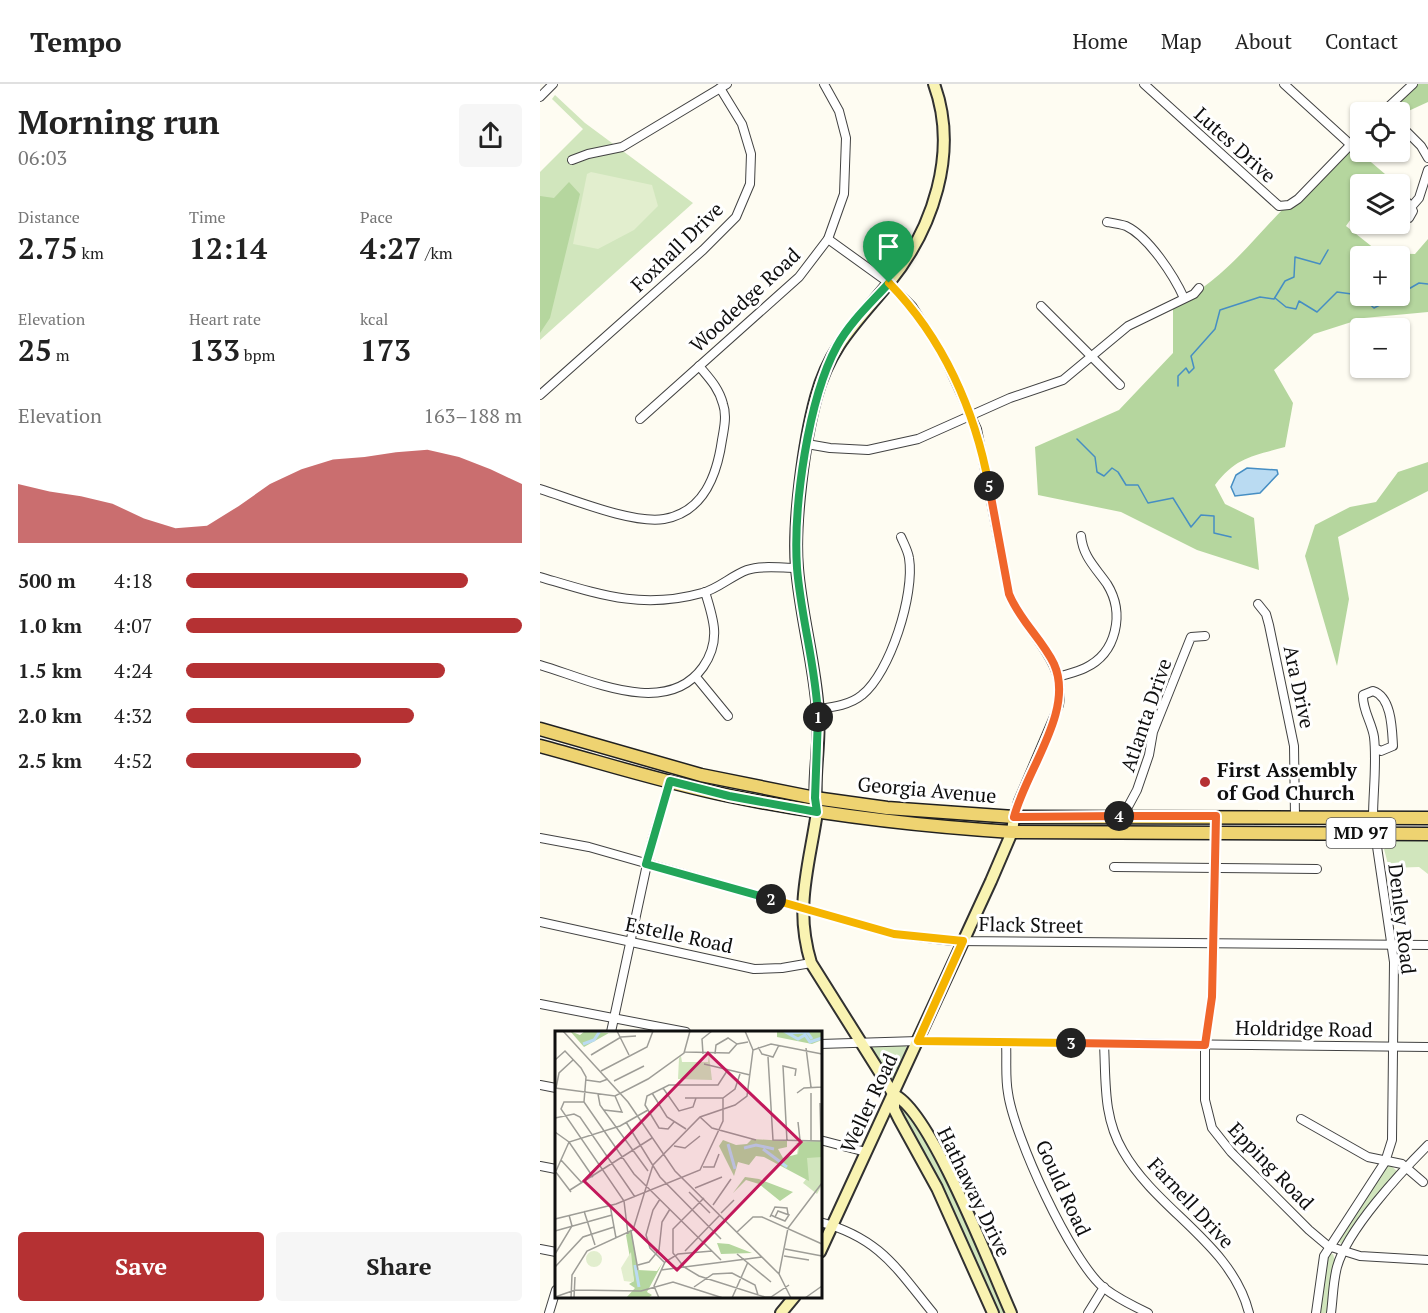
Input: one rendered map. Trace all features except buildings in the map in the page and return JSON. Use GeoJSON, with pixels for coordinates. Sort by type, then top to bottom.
{"type":"FeatureCollection","features":[{"type":"Feature","properties":{"kind":"main road","name":"Georgia Avenue"},"geometry":{"type":"LineString","coordinates":[[540,729],[701,774],[815,798],[897,808],[1014,817],[1428,818]]}},
{"type":"Feature","properties":{"kind":"main road","name":"Georgia Avenue"},"geometry":{"type":"LineString","coordinates":[[540,746],[729,796],[817,812],[921,825],[1012,832],[1428,834]]}},
{"type":"Feature","properties":{"kind":"street"},"geometry":{"type":"LineString","coordinates":[[540,97],[553,84]]}},
{"type":"Feature","properties":{"kind":"street","name":"Woodedge Road"},"geometry":{"type":"LineString","coordinates":[[640,419],[799,277],[828,239],[844,194],[846,138],[839,111],[824,84]]}},
{"type":"Feature","properties":{"kind":"street","name":"Hathaway Drive"},"geometry":{"type":"LineString","coordinates":[[934,84],[943,116],[945,136],[940,178],[931,209],[916,241],[889,283],[855,320],[838,345],[816,397],[807,444],[798,517],[797,568],[818,709],[815,798],[817,812],[801,908],[805,942],[811,963],[894,1095],[899,1119],[937,1188],[993,1313]]}},
{"type":"Feature","properties":{"kind":"street","name":"Lutes Drive"},"geometry":{"type":"LineString","coordinates":[[1144,84],[1279,206],[1289,205],[1298,199],[1350,146]]}},
{"type":"Feature","properties":{"kind":"street"},"geometry":{"type":"LineString","coordinates":[[1284,84],[1350,144]]}},
{"type":"Feature","properties":{"kind":"street"},"geometry":{"type":"LineString","coordinates":[[1395,102],[1413,84]]}},
{"type":"Feature","properties":{"kind":"street"},"geometry":{"type":"LineString","coordinates":[[573,160],[588,154],[622,147],[724,86]]}},
{"type":"Feature","properties":{"kind":"street","name":"Foxhall Drive"},"geometry":{"type":"LineString","coordinates":[[540,394],[703,250],[736,217],[750,184],[751,154],[742,124],[724,86]]}},
{"type":"Feature","properties":{"kind":"street"},"geometry":{"type":"LineString","coordinates":[[1410,135],[1421,146],[1428,158]]}},
{"type":"Feature","properties":{"kind":"street"},"geometry":{"type":"LineString","coordinates":[[1410,216],[1413,211],[1412,206],[1419,198],[1428,170]]}},
{"type":"Feature","properties":{"kind":"street"},"geometry":{"type":"LineString","coordinates":[[1107,222],[1126,226],[1159,257],[1170,270],[1184,298]]}},
{"type":"Feature","properties":{"kind":"street","name":"Weller Road"},"geometry":{"type":"LineString","coordinates":[[822,1248],[894,1095],[1012,832],[1018,801],[1059,705],[1061,694],[1058,676],[1047,652],[1020,618],[1009,594],[982,448],[971,416],[932,335],[912,306],[889,283],[828,239]]}},
{"type":"Feature","properties":{"kind":"street"},"geometry":{"type":"LineString","coordinates":[[807,444],[852,450],[888,447],[918,439],[1010,398],[1063,380],[1092,357],[1110,337],[1194,294],[1199,288]]}},
{"type":"Feature","properties":{"kind":"street"},"geometry":{"type":"LineString","coordinates":[[1041,306],[1120,385]]}},
{"type":"Feature","properties":{"kind":"street"},"geometry":{"type":"LineString","coordinates":[[540,489],[648,520],[678,515],[697,503],[713,480],[724,427],[724,407],[720,393],[699,366]]}},
{"type":"Feature","properties":{"kind":"street"},"geometry":{"type":"LineString","coordinates":[[1058,676],[1086,668],[1099,658],[1112,642],[1118,615],[1113,595],[1084,554],[1081,536]]}},
{"type":"Feature","properties":{"kind":"street"},"geometry":{"type":"LineString","coordinates":[[818,709],[840,705],[860,697],[883,672],[895,644],[904,608],[909,558],[901,537]]}},
{"type":"Feature","properties":{"kind":"street"},"geometry":{"type":"LineString","coordinates":[[540,577],[616,599],[642,602],[674,600],[705,592],[748,570],[797,568]]}},
{"type":"Feature","properties":{"kind":"street"},"geometry":{"type":"LineString","coordinates":[[540,665],[644,693],[666,692],[696,677],[710,656],[715,640],[715,622],[705,592]]}},
{"type":"Feature","properties":{"kind":"street","name":"Ara Drive"},"geometry":{"type":"LineString","coordinates":[[1258,604],[1266,614],[1269,625],[1294,746],[1295,816]]}},
{"type":"Feature","properties":{"kind":"street","name":"Atlanta Drive"},"geometry":{"type":"LineString","coordinates":[[1123,816],[1137,790],[1149,755],[1153,732],[1191,636],[1205,636]]}},
{"type":"Feature","properties":{"kind":"street"},"geometry":{"type":"LineString","coordinates":[[696,677],[728,716]]}},
{"type":"Feature","properties":{"kind":"street"},"geometry":{"type":"LineString","coordinates":[[1373,818],[1375,748],[1363,695],[1373,690],[1382,696],[1388,711],[1393,746],[1382,751],[1375,748]]}},
{"type":"Feature","properties":{"kind":"street"},"geometry":{"type":"LineString","coordinates":[[611,1031],[646,864],[670,781]]}},
{"type":"Feature","properties":{"kind":"street","name":"Epping Road"},"geometry":{"type":"LineString","coordinates":[[1216,816],[1215,944],[1212,997],[1205,1045],[1205,1100],[1212,1128],[1231,1152],[1328,1246],[1360,1256],[1428,1260]]}},
{"type":"Feature","properties":{"kind":"street","name":"Denley Road"},"geometry":{"type":"LineString","coordinates":[[1316,1313],[1324,1256],[1328,1246],[1385,1162],[1392,1140],[1393,945],[1375,833]]}},
{"type":"Feature","properties":{"kind":"street","name":"Flack Street"},"geometry":{"type":"LineString","coordinates":[[540,837],[589,847],[894,934],[963,941],[1428,945]]}},
{"type":"Feature","properties":{"kind":"street"},"geometry":{"type":"LineString","coordinates":[[1114,867],[1317,869]]}},
{"type":"Feature","properties":{"kind":"street","name":"Estelle Road"},"geometry":{"type":"LineString","coordinates":[[540,922],[754,969],[782,968],[811,963]]}},
{"type":"Feature","properties":{"kind":"street"},"geometry":{"type":"LineString","coordinates":[[540,1004],[680,1031]]}},
{"type":"Feature","properties":{"kind":"street","name":"Holdridge Road"},"geometry":{"type":"LineString","coordinates":[[822,1044],[918,1041],[1428,1047]]}},
{"type":"Feature","properties":{"kind":"street","name":"Gould Road"},"geometry":{"type":"LineString","coordinates":[[1006,1043],[1007,1091],[1016,1124],[1067,1241],[1085,1267],[1104,1287],[1148,1313]]}},
{"type":"Feature","properties":{"kind":"street","name":"Farnell Drive"},"geometry":{"type":"LineString","coordinates":[[1104,1044],[1107,1112],[1123,1151],[1143,1181],[1226,1264],[1241,1286],[1249,1313]]}},
{"type":"Feature","properties":{"kind":"street"},"geometry":{"type":"LineString","coordinates":[[540,1085],[555,1088]]}},
{"type":"Feature","properties":{"kind":"street","name":"Hathaway Drive"},"geometry":{"type":"LineString","coordinates":[[894,1095],[908,1104],[939,1154],[1011,1313]]}},
{"type":"Feature","properties":{"kind":"street"},"geometry":{"type":"LineString","coordinates":[[1301,1119],[1368,1157],[1402,1164],[1423,1182]]}},
{"type":"Feature","properties":{"kind":"street"},"geometry":{"type":"LineString","coordinates":[[822,1141],[866,1152]]}},
{"type":"Feature","properties":{"kind":"street"},"geometry":{"type":"LineString","coordinates":[[1331,1313],[1337,1266],[1344,1251],[1381,1198],[1428,1144]]}},
{"type":"Feature","properties":{"kind":"street"},"geometry":{"type":"LineString","coordinates":[[540,1166],[555,1169]]}},
{"type":"Feature","properties":{"kind":"street"},"geometry":{"type":"LineString","coordinates":[[822,1222],[857,1235],[886,1256],[905,1275],[933,1313]]}},
{"type":"Feature","properties":{"kind":"street"},"geometry":{"type":"LineString","coordinates":[[540,1249],[555,1252]]}},
{"type":"Feature","properties":{"kind":"street"},"geometry":{"type":"LineString","coordinates":[[1088,1313],[1104,1287]]}},
{"type":"Feature","properties":{"kind":"street"},"geometry":{"type":"LineString","coordinates":[[549,1313],[555,1293]]}},
{"type":"Feature","properties":{"kind":"street"},"geometry":{"type":"LineString","coordinates":[[786,1312],[794,1298]]}},
{"type":"Feature","properties":{"kind":"green space"},"geometry":{"type":"Polygon","coordinates":[[[1415,84],[1428,84],[1428,102],[1410,110],[1410,102],[1401,102],[1415,84]]]}},
{"type":"Feature","properties":{"kind":"green space"},"geometry":{"type":"Polygon","coordinates":[[[555,95],[585,123],[693,203],[540,340],[540,172],[583,129],[552,99],[555,95]]]}},
{"type":"Feature","properties":{"kind":"green space"},"geometry":{"type":"Polygon","coordinates":[[[1350,146],[1350,162],[1371,162],[1385,174],[1350,174],[1350,220],[1346,226],[1350,229],[1350,234],[1356,234],[1371,246],[1350,246],[1350,306],[1410,306],[1410,254],[1415,254],[1428,239],[1428,312],[1350,318],[1350,322],[1314,334],[1274,370],[1293,403],[1285,447],[1238,463],[1215,485],[1225,504],[1254,518],[1259,570],[1197,550],[1121,512],[1038,495],[1035,447],[1119,410],[1173,353],[1173,306],[1220,274],[1299,192],[1350,146]]]}},
{"type":"Feature","properties":{"kind":"green space"},"geometry":{"type":"Polygon","coordinates":[[[591,172],[652,185],[658,206],[634,230],[598,249],[573,244],[587,174],[591,172]]]}},
{"type":"Feature","properties":{"kind":"green space"},"geometry":{"type":"Polygon","coordinates":[[[569,182],[580,194],[550,318],[540,333],[540,196],[554,198],[569,182]]]}},
{"type":"Feature","properties":{"kind":"green space"},"geometry":{"type":"Polygon","coordinates":[[[1428,462],[1428,491],[1338,537],[1349,599],[1337,666],[1305,556],[1315,525],[1350,507],[1376,502],[1398,472],[1428,462]]]}},
{"type":"Feature","properties":{"kind":"green space"},"geometry":{"type":"Polygon","coordinates":[[[1394,841],[1428,841],[1428,874],[1419,867],[1389,868],[1384,849],[1394,841]]]}},
{"type":"Feature","properties":{"kind":"green space"},"geometry":{"type":"Polygon","coordinates":[[[874,1044],[904,1044],[908,1049],[894,1078],[888,1078],[871,1050],[874,1044]]]}},
{"type":"Feature","properties":{"kind":"green space"},"geometry":{"type":"Polygon","coordinates":[[[900,1103],[906,1107],[945,1174],[1007,1313],[997,1313],[897,1109],[900,1103]]]}},
{"type":"Feature","properties":{"kind":"green space"},"geometry":{"type":"Polygon","coordinates":[[[1389,1164],[1398,1172],[1341,1244],[1338,1240],[1389,1164]]]}},
{"type":"Feature","properties":{"kind":"green space"},"geometry":{"type":"Polygon","coordinates":[[[1333,1254],[1336,1264],[1329,1313],[1319,1313],[1328,1255],[1333,1254]]]}},
{"type":"Feature","properties":{"kind":"water"},"geometry":{"type":"Polygon","coordinates":[[[1247,468],[1277,470],[1278,474],[1260,493],[1235,496],[1231,487],[1236,475],[1247,468]]]}},
{"type":"Feature","properties":{"kind":"waterway"},"geometry":{"type":"LineString","coordinates":[[1178,386],[1178,376],[1186,368],[1189,373],[1194,368],[1191,356],[1215,329],[1220,310],[1260,297],[1274,299],[1285,281],[1294,277],[1295,257],[1320,264],[1328,250]]}},
{"type":"Feature","properties":{"kind":"waterway"},"geometry":{"type":"LineString","coordinates":[[1410,288],[1419,283],[1428,284]]}},
{"type":"Feature","properties":{"kind":"waterway"},"geometry":{"type":"LineString","coordinates":[[1275,298],[1286,307],[1296,309],[1299,301],[1317,312],[1337,292],[1350,294]]}},
{"type":"Feature","properties":{"kind":"waterway"},"geometry":{"type":"LineString","coordinates":[[1372,306],[1374,308],[1378,306]]}},
{"type":"Feature","properties":{"kind":"waterway"},"geometry":{"type":"LineString","coordinates":[[1077,439],[1095,457],[1097,472],[1104,476],[1112,468],[1118,472],[1126,485],[1138,485],[1148,503],[1173,498],[1191,527],[1201,515],[1214,516],[1214,533],[1231,537]]}},
{"type":"Feature","properties":{"kind":"place","name":"First Assembly of God Church"},"geometry":{"type":"Point","coordinates":[1205,782]}},
{"type":"Feature","properties":{"kind":"route"},"geometry":{"type":"LineString","coordinates":[[889,283],[912,306],[932,335],[944,355],[977,429],[1009,594],[1025,625],[1047,652],[1058,676],[1061,694],[1059,705],[1018,801],[1014,817],[1216,816],[1215,944],[1212,997],[1205,1045],[918,1041],[963,941],[894,934],[646,864],[670,781],[729,796],[817,812],[815,798],[818,709],[797,563],[798,517],[807,444],[816,397],[838,345],[855,320],[889,283]]}}]}
